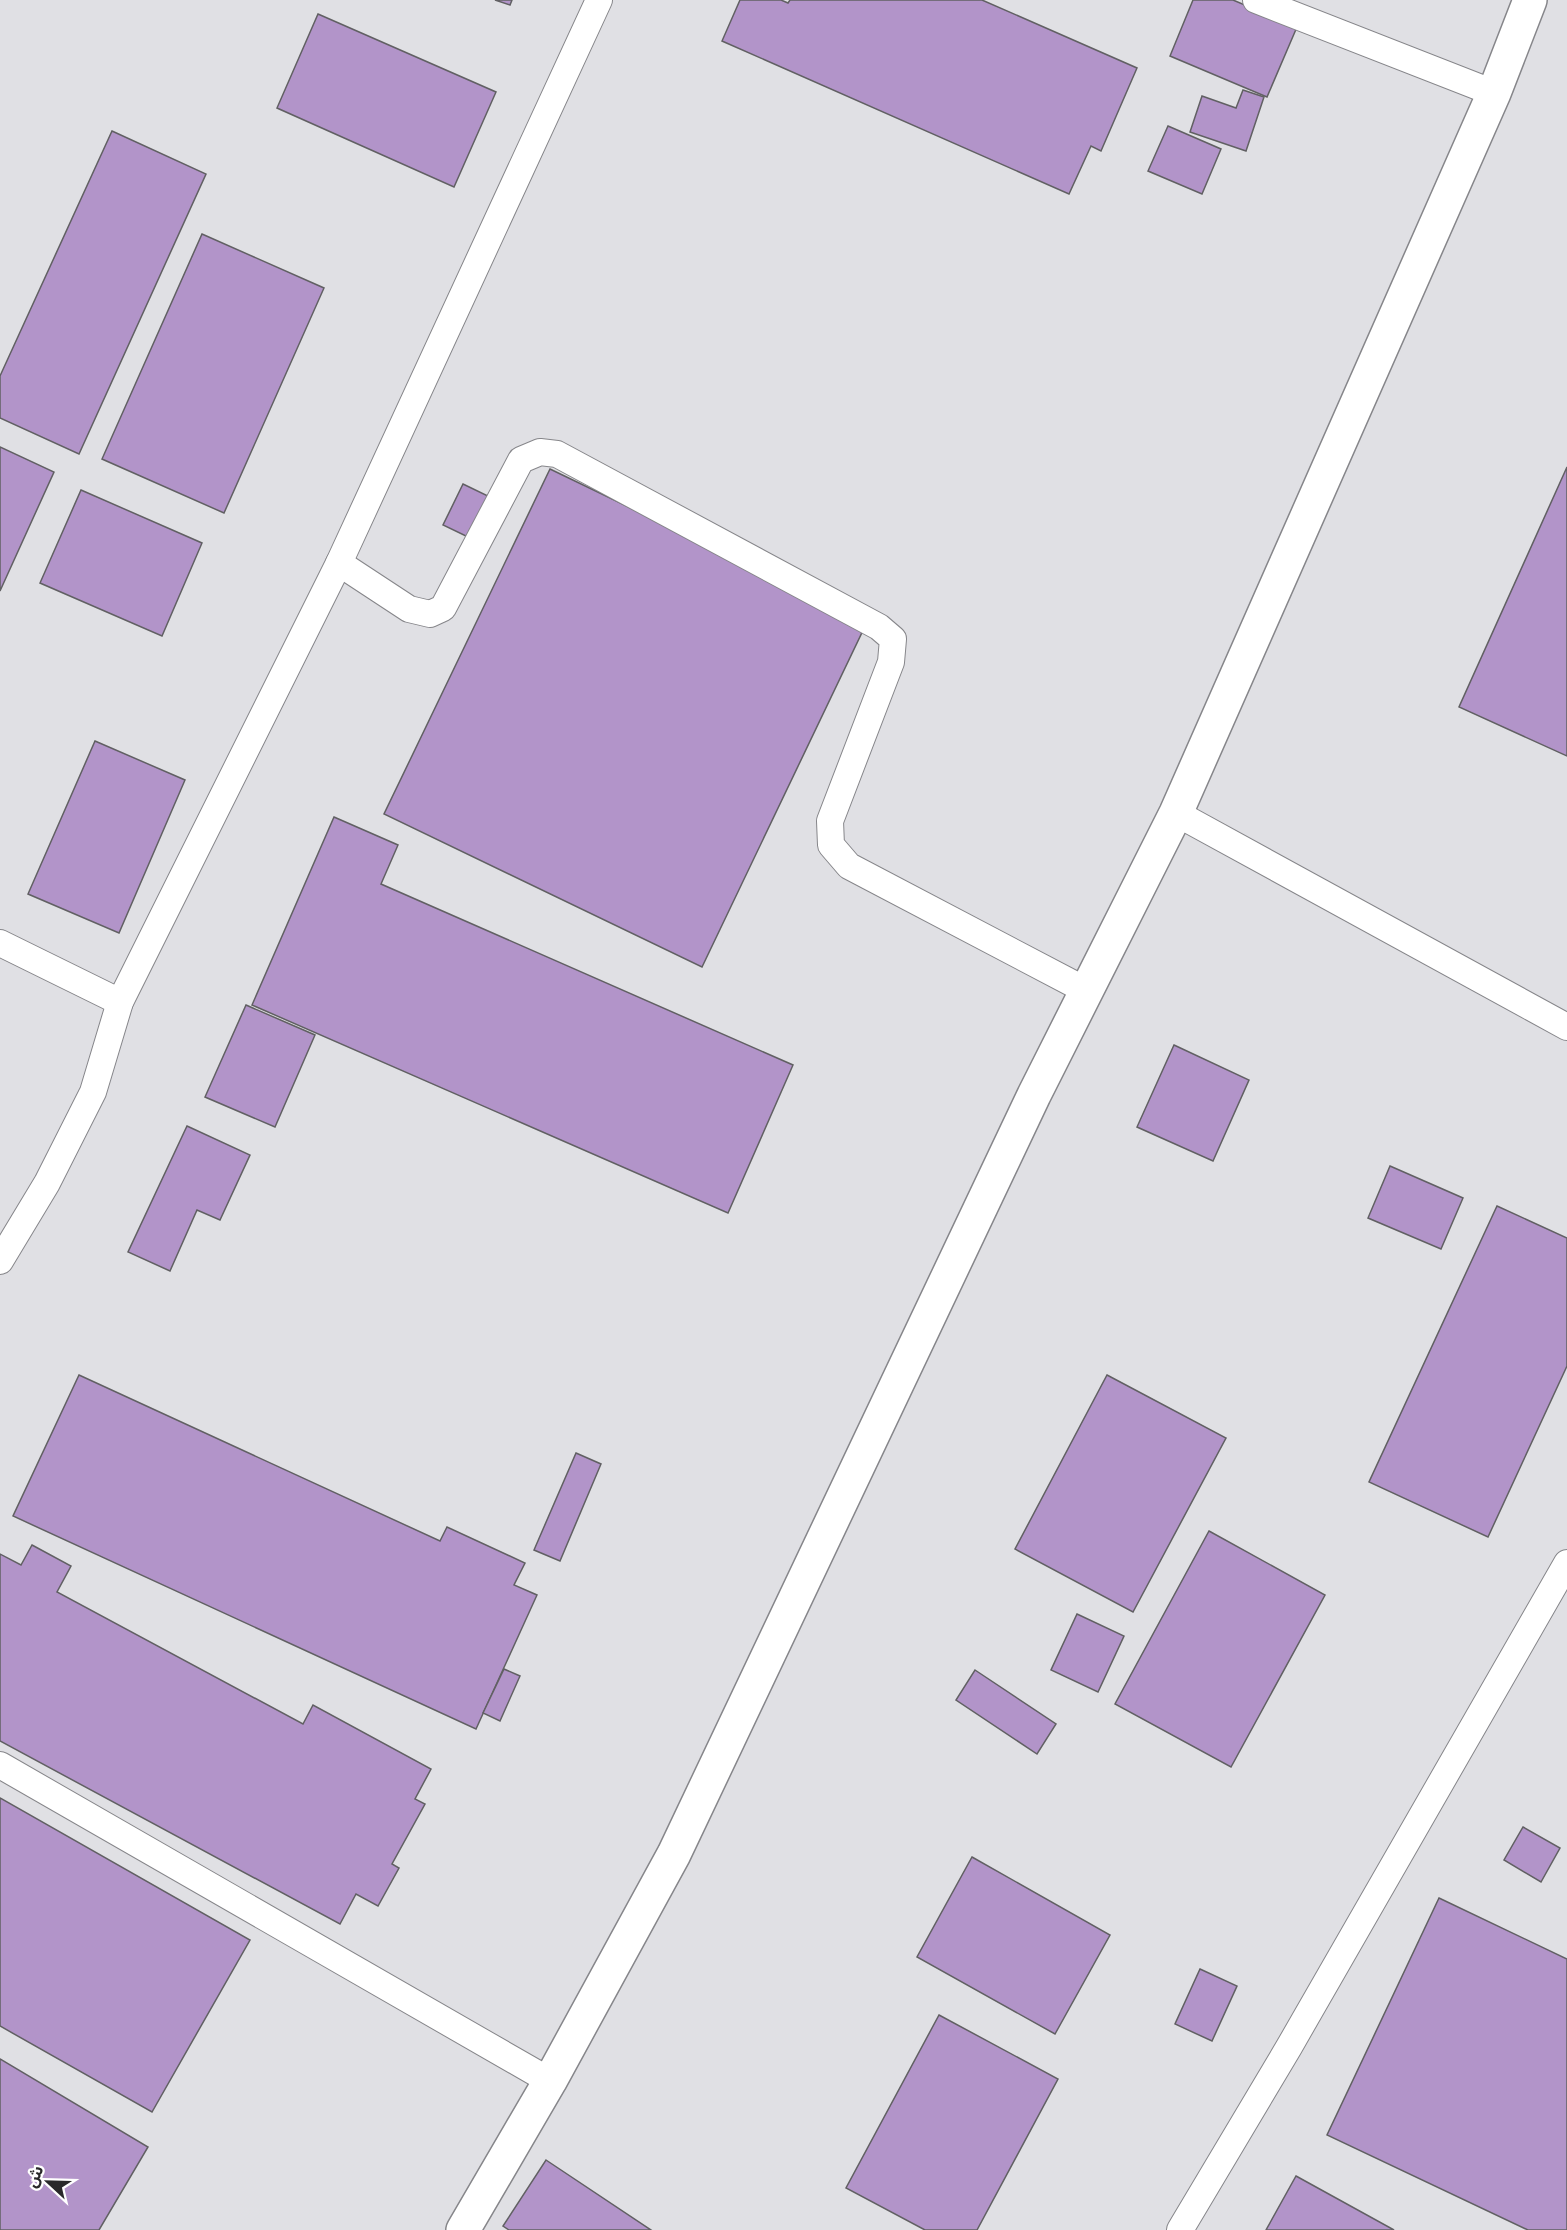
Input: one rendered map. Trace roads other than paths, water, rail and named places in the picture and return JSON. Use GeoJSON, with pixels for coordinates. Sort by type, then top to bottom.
{"type":"FeatureCollection","features":[{"type":"Feature","properties":{"kind":"street"},"geometry":{"type":"LineString","coordinates":[[463,2230],[550,2081],[674,1854],[1034,1095],[1176,813],[1494,93],[1530,0]]}},
{"type":"Feature","properties":{"kind":"lane"},"geometry":{"type":"LineString","coordinates":[[0,1261],[47,1183],[93,1092],[120,1002],[339,563],[599,0]]}},
{"type":"Feature","properties":{"kind":"lane"},"geometry":{"type":"LineString","coordinates":[[1257,0],[1494,93]]}},
{"type":"Feature","properties":{"kind":"lane"},"geometry":{"type":"LineString","coordinates":[[339,563],[409,609],[430,614],[443,608],[521,460],[540,452],[557,454],[879,627],[893,639],[891,662],[830,820],[831,845],[849,866],[1087,991]]}},
{"type":"Feature","properties":{"kind":"lane"},"geometry":{"type":"LineString","coordinates":[[1176,813],[1567,1028]]}},
{"type":"Feature","properties":{"kind":"lane"},"geometry":{"type":"LineString","coordinates":[[0,943],[120,1002]]}},
{"type":"Feature","properties":{"kind":"lane"},"geometry":{"type":"LineString","coordinates":[[1180,2230],[1289,2047],[1567,1563]]}},
{"type":"Feature","properties":{"kind":"lane"},"geometry":{"type":"LineString","coordinates":[[0,1765],[550,2081]]}}]}
